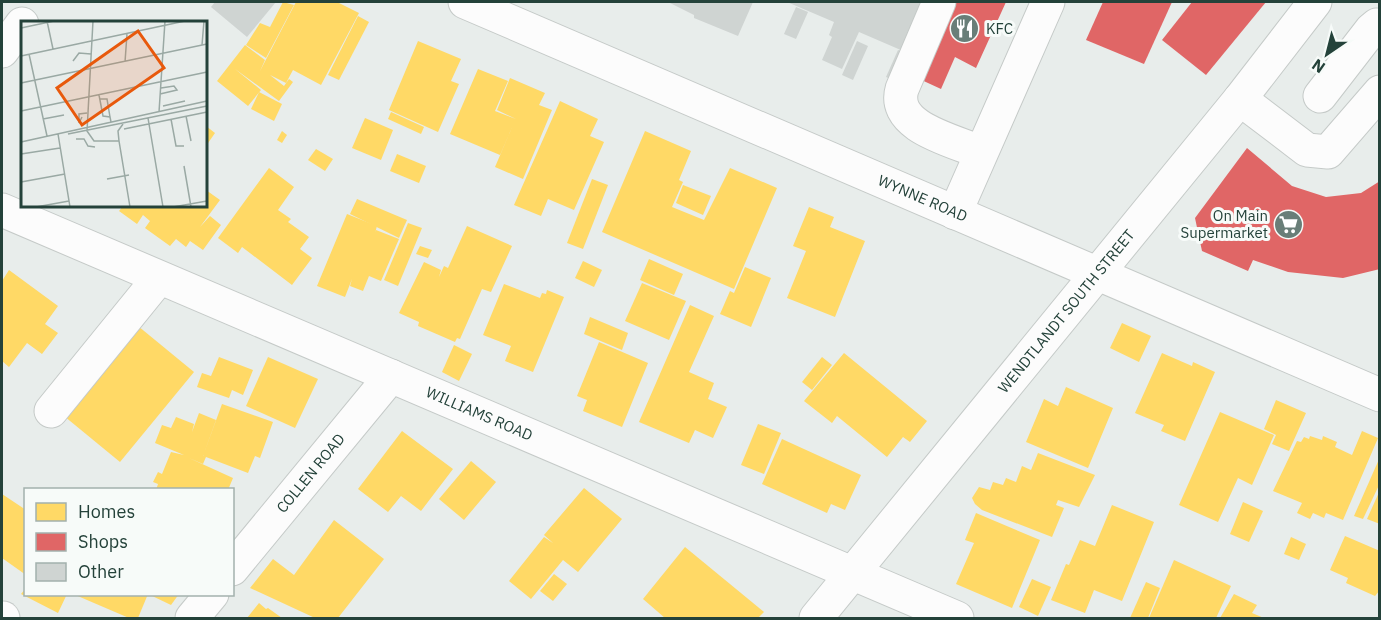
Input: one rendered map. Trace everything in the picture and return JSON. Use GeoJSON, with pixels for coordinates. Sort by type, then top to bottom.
{"type":"FeatureCollection","features":[{"type":"Feature","properties":{"kind":"street"},"geometry":{"type":"LineString","coordinates":[[25,21],[40,2]]}},
{"type":"Feature","properties":{"kind":"street","name":"WYNNE ROAD"},"geometry":{"type":"LineString","coordinates":[[465,2],[1380,395]]}},
{"type":"Feature","properties":{"kind":"street"},"geometry":{"type":"LineString","coordinates":[[939,2],[902,89],[899,100],[901,110],[913,123],[980,152]]}},
{"type":"Feature","properties":{"kind":"street"},"geometry":{"type":"LineString","coordinates":[[955,213],[1048,2]]}},
{"type":"Feature","properties":{"kind":"street","name":"WENDTLANDT SOUTH STREET"},"geometry":{"type":"LineString","coordinates":[[816,618],[1240,99],[1315,2]]}},
{"type":"Feature","properties":{"kind":"street"},"geometry":{"type":"LineString","coordinates":[[1320,96],[1371,30],[1377,25],[1380,27]]}},
{"type":"Feature","properties":{"kind":"street"},"geometry":{"type":"LineString","coordinates":[[2,51],[21,26]]}},
{"type":"Feature","properties":{"kind":"street"},"geometry":{"type":"LineString","coordinates":[[1240,99],[1307,150],[1328,152],[1380,92]]}},
{"type":"Feature","properties":{"kind":"street","name":"WILLIAMS ROAD"},"geometry":{"type":"LineString","coordinates":[[2,210],[957,618]]}},
{"type":"Feature","properties":{"kind":"street"},"geometry":{"type":"LineString","coordinates":[[51,411],[159,278]]}},
{"type":"Feature","properties":{"kind":"street","name":"COLLEN ROAD"},"geometry":{"type":"LineString","coordinates":[[234,567],[391,376]]}},
{"type":"Feature","properties":{"kind":"street"},"geometry":{"type":"LineString","coordinates":[[192,618],[210,596]]}},
{"type":"Feature","properties":{"kind":"building: Homes"},"geometry":{"type":"Polygon","coordinates":[[[283,2],[294,5],[266,58],[246,45],[260,23],[270,27],[283,2]]]}},
{"type":"Feature","properties":{"kind":"building: Homes"},"geometry":{"type":"Polygon","coordinates":[[[296,2],[337,2],[359,13],[321,85],[293,70],[286,83],[270,75],[284,86],[289,79],[293,82],[279,101],[235,69],[261,90],[248,106],[217,81],[245,45],[265,60],[260,71],[296,2]]]}},
{"type":"Feature","properties":{"kind":"building: Homes"},"geometry":{"type":"Polygon","coordinates":[[[358,16],[369,22],[339,80],[328,75],[358,16]]]}},
{"type":"Feature","properties":{"kind":"building: Homes"},"geometry":{"type":"Polygon","coordinates":[[[418,41],[461,59],[451,81],[459,84],[438,132],[389,110],[418,41]]]}},
{"type":"Feature","properties":{"kind":"building: Homes"},"geometry":{"type":"Polygon","coordinates":[[[478,69],[508,81],[495,111],[516,119],[497,110],[510,78],[545,93],[539,105],[552,110],[523,179],[495,167],[513,125],[500,155],[450,134],[478,69]]]}},
{"type":"Feature","properties":{"kind":"building: Homes"},"geometry":{"type":"Polygon","coordinates":[[[259,92],[282,104],[274,121],[251,109],[259,92]]]}},
{"type":"Feature","properties":{"kind":"building: Homes"},"geometry":{"type":"Polygon","coordinates":[[[560,101],[598,119],[590,136],[604,142],[574,210],[548,199],[541,216],[514,205],[560,101]]]}},
{"type":"Feature","properties":{"kind":"building: Homes"},"geometry":{"type":"Polygon","coordinates":[[[391,112],[424,127],[421,134],[388,119],[391,112]]]}},
{"type":"Feature","properties":{"kind":"building: Homes"},"geometry":{"type":"Polygon","coordinates":[[[365,118],[393,130],[381,160],[352,148],[365,118]]]}},
{"type":"Feature","properties":{"kind":"building: Homes"},"geometry":{"type":"Polygon","coordinates":[[[207,127],[215,133],[207,145],[207,127]]]}},
{"type":"Feature","properties":{"kind":"building: Homes"},"geometry":{"type":"Polygon","coordinates":[[[282,131],[287,135],[282,143],[277,140],[282,131]]]}},
{"type":"Feature","properties":{"kind":"building: Homes"},"geometry":{"type":"Polygon","coordinates":[[[645,131],[691,151],[679,180],[683,182],[672,207],[704,220],[730,168],[777,188],[734,289],[602,232],[645,131]]]}},
{"type":"Feature","properties":{"kind":"building: Homes"},"geometry":{"type":"Polygon","coordinates":[[[316,149],[333,159],[325,171],[308,160],[316,149]]]}},
{"type":"Feature","properties":{"kind":"building: Homes"},"geometry":{"type":"Polygon","coordinates":[[[397,154],[426,166],[419,183],[390,171],[397,154]]]}},
{"type":"Feature","properties":{"kind":"building: Homes"},"geometry":{"type":"Polygon","coordinates":[[[269,168],[294,187],[278,210],[291,219],[288,222],[309,237],[300,249],[312,258],[292,285],[242,247],[238,253],[218,238],[269,168]]]}},
{"type":"Feature","properties":{"kind":"building: Homes"},"geometry":{"type":"Polygon","coordinates":[[[592,179],[608,185],[583,249],[567,243],[592,179]]]}},
{"type":"Feature","properties":{"kind":"building: Homes"},"geometry":{"type":"Polygon","coordinates":[[[683,185],[711,196],[703,215],[676,203],[683,185]]]}},
{"type":"Feature","properties":{"kind":"building: Homes"},"geometry":{"type":"Polygon","coordinates":[[[207,191],[220,200],[200,227],[210,216],[221,225],[203,250],[190,241],[186,247],[176,239],[170,246],[145,228],[150,221],[143,215],[137,224],[119,211],[122,207],[207,207],[207,191]]]}},
{"type":"Feature","properties":{"kind":"building: Homes"},"geometry":{"type":"Polygon","coordinates":[[[357,199],[407,220],[399,238],[350,214],[357,199]]]}},
{"type":"Feature","properties":{"kind":"building: Homes"},"geometry":{"type":"Polygon","coordinates":[[[809,207],[834,217],[830,227],[865,241],[835,317],[787,298],[806,251],[793,246],[809,207]]]}},
{"type":"Feature","properties":{"kind":"building: Homes"},"geometry":{"type":"Polygon","coordinates":[[[347,214],[377,226],[375,233],[376,230],[399,239],[381,281],[369,276],[363,291],[350,286],[352,279],[345,297],[317,286],[347,214]]]}},
{"type":"Feature","properties":{"kind":"building: Homes"},"geometry":{"type":"Polygon","coordinates":[[[408,223],[422,228],[398,286],[384,280],[408,223]]]}},
{"type":"Feature","properties":{"kind":"building: Homes"},"geometry":{"type":"Polygon","coordinates":[[[467,226],[512,246],[491,292],[482,289],[460,339],[457,338],[455,342],[418,326],[419,322],[399,313],[424,262],[441,270],[439,277],[444,266],[448,268],[467,226]]]}},
{"type":"Feature","properties":{"kind":"building: Homes"},"geometry":{"type":"Polygon","coordinates":[[[420,246],[432,250],[428,258],[416,254],[420,246]]]}},
{"type":"Feature","properties":{"kind":"building: Homes"},"geometry":{"type":"Polygon","coordinates":[[[649,259],[683,274],[674,295],[640,280],[649,259]]]}},
{"type":"Feature","properties":{"kind":"building: Homes"},"geometry":{"type":"Polygon","coordinates":[[[583,261],[602,270],[594,287],[575,278],[583,261]]]}},
{"type":"Feature","properties":{"kind":"building: Homes"},"geometry":{"type":"Polygon","coordinates":[[[745,267],[771,278],[751,327],[720,314],[730,291],[734,293],[745,267]]]}},
{"type":"Feature","properties":{"kind":"building: Homes"},"geometry":{"type":"Polygon","coordinates":[[[9,270],[58,306],[45,324],[58,333],[42,354],[27,343],[9,367],[2,361],[2,281],[9,270]]]}},
{"type":"Feature","properties":{"kind":"building: Homes"},"geometry":{"type":"Polygon","coordinates":[[[642,283],[686,301],[669,340],[625,321],[642,283]]]}},
{"type":"Feature","properties":{"kind":"building: Homes"},"geometry":{"type":"Polygon","coordinates":[[[504,284],[540,298],[542,293],[546,294],[547,290],[564,297],[533,372],[505,361],[511,346],[483,335],[504,284]]]}},
{"type":"Feature","properties":{"kind":"building: Homes"},"geometry":{"type":"Polygon","coordinates":[[[690,305],[714,316],[689,372],[714,383],[708,399],[727,407],[713,438],[695,430],[689,443],[639,422],[690,305]]]}},
{"type":"Feature","properties":{"kind":"building: Homes"},"geometry":{"type":"Polygon","coordinates":[[[590,317],[628,333],[622,350],[584,334],[590,317]]]}},
{"type":"Feature","properties":{"kind":"building: Homes"},"geometry":{"type":"Polygon","coordinates":[[[1122,323],[1151,336],[1139,362],[1110,348],[1122,323]]]}},
{"type":"Feature","properties":{"kind":"building: Homes"},"geometry":{"type":"Polygon","coordinates":[[[138,326],[194,372],[120,462],[64,416],[138,326]]]}},
{"type":"Feature","properties":{"kind":"building: Homes"},"geometry":{"type":"Polygon","coordinates":[[[599,342],[648,363],[622,427],[583,411],[587,400],[577,396],[599,342]]]}},
{"type":"Feature","properties":{"kind":"building: Homes"},"geometry":{"type":"Polygon","coordinates":[[[454,345],[472,354],[459,381],[442,372],[454,345]]]}},
{"type":"Feature","properties":{"kind":"building: Homes"},"geometry":{"type":"Polygon","coordinates":[[[844,353],[927,421],[910,442],[903,437],[887,457],[837,416],[832,423],[804,401],[844,353]]]}},
{"type":"Feature","properties":{"kind":"building: Homes"},"geometry":{"type":"Polygon","coordinates":[[[1162,353],[1192,366],[1193,362],[1215,372],[1185,441],[1161,431],[1164,425],[1135,413],[1162,353]]]}},
{"type":"Feature","properties":{"kind":"building: Homes"},"geometry":{"type":"Polygon","coordinates":[[[219,357],[253,370],[243,395],[232,390],[229,398],[197,387],[202,373],[211,376],[219,357]]]}},
{"type":"Feature","properties":{"kind":"building: Homes"},"geometry":{"type":"Polygon","coordinates":[[[268,357],[318,379],[295,428],[246,406],[268,357]]]}},
{"type":"Feature","properties":{"kind":"building: Homes"},"geometry":{"type":"Polygon","coordinates":[[[822,357],[832,365],[812,390],[802,382],[822,357]]]}},
{"type":"Feature","properties":{"kind":"building: Homes"},"geometry":{"type":"Polygon","coordinates":[[[1066,387],[1113,408],[1088,468],[1026,442],[1044,399],[1058,406],[1066,387]]]}},
{"type":"Feature","properties":{"kind":"building: Homes"},"geometry":{"type":"Polygon","coordinates":[[[1276,400],[1306,413],[1289,451],[1272,444],[1276,435],[1264,429],[1276,400]]]}},
{"type":"Feature","properties":{"kind":"building: Homes"},"geometry":{"type":"Polygon","coordinates":[[[222,404],[273,422],[260,458],[255,456],[248,473],[206,457],[203,464],[189,458],[233,478],[229,488],[157,488],[158,484],[153,482],[158,472],[162,474],[171,452],[184,455],[155,443],[162,425],[171,428],[176,417],[194,424],[192,432],[199,413],[216,420],[203,456],[222,404]]]}},
{"type":"Feature","properties":{"kind":"building: Homes"},"geometry":{"type":"Polygon","coordinates":[[[1220,412],[1274,435],[1252,485],[1238,478],[1218,522],[1179,505],[1220,412]]]}},
{"type":"Feature","properties":{"kind":"building: Homes"},"geometry":{"type":"Polygon","coordinates":[[[758,424],[781,433],[764,474],[741,465],[758,424]]]}},
{"type":"Feature","properties":{"kind":"building: Homes"},"geometry":{"type":"Polygon","coordinates":[[[402,431],[453,469],[421,511],[401,496],[388,512],[358,489],[402,431]]]}},
{"type":"Feature","properties":{"kind":"building: Homes"},"geometry":{"type":"Polygon","coordinates":[[[1362,431],[1378,438],[1343,520],[1326,513],[1324,518],[1313,513],[1310,519],[1297,513],[1302,503],[1273,491],[1297,441],[1301,442],[1304,437],[1309,439],[1310,436],[1322,440],[1323,436],[1337,442],[1335,447],[1352,455],[1362,431]]]}},
{"type":"Feature","properties":{"kind":"building: Homes"},"geometry":{"type":"Polygon","coordinates":[[[782,439],[861,475],[845,510],[831,504],[827,513],[762,484],[782,439]]]}},
{"type":"Feature","properties":{"kind":"building: Homes"},"geometry":{"type":"Polygon","coordinates":[[[1038,453],[1095,475],[1079,507],[1058,500],[1056,505],[1064,508],[1052,537],[982,510],[972,498],[979,487],[990,490],[993,482],[1003,485],[1006,478],[1016,482],[1022,466],[1031,470],[1038,453]]]}},
{"type":"Feature","properties":{"kind":"building: Homes"},"geometry":{"type":"Polygon","coordinates":[[[1380,457],[1380,483],[1363,519],[1354,516],[1380,457]]]}},
{"type":"Feature","properties":{"kind":"building: Homes"},"geometry":{"type":"Polygon","coordinates":[[[471,461],[496,482],[464,520],[439,499],[471,461]]]}},
{"type":"Feature","properties":{"kind":"building: Homes"},"geometry":{"type":"Polygon","coordinates":[[[584,488],[622,519],[578,572],[563,560],[531,599],[509,581],[544,537],[553,543],[544,535],[584,488]]]}},
{"type":"Feature","properties":{"kind":"building: Homes"},"geometry":{"type":"Polygon","coordinates":[[[1380,490],[1380,524],[1367,519],[1380,490]]]}},
{"type":"Feature","properties":{"kind":"building: Homes"},"geometry":{"type":"Polygon","coordinates":[[[2,494],[24,509],[24,574],[2,558],[2,494]]]}},
{"type":"Feature","properties":{"kind":"building: Homes"},"geometry":{"type":"Polygon","coordinates":[[[1243,502],[1263,511],[1249,542],[1230,534],[1243,502]]]}},
{"type":"Feature","properties":{"kind":"building: Homes"},"geometry":{"type":"Polygon","coordinates":[[[1112,505],[1154,522],[1122,601],[1094,590],[1085,613],[1051,600],[1066,564],[1069,565],[1080,540],[1095,546],[1112,505]]]}},
{"type":"Feature","properties":{"kind":"building: Homes"},"geometry":{"type":"Polygon","coordinates":[[[976,513],[1040,540],[1012,608],[956,584],[974,543],[965,540],[976,513]]]}},
{"type":"Feature","properties":{"kind":"building: Homes"},"geometry":{"type":"Polygon","coordinates":[[[334,520],[384,559],[338,618],[315,618],[250,588],[273,559],[294,575],[334,520]]]}},
{"type":"Feature","properties":{"kind":"building: Homes"},"geometry":{"type":"Polygon","coordinates":[[[1345,536],[1380,551],[1380,590],[1375,596],[1346,583],[1348,578],[1330,570],[1345,536]]]}},
{"type":"Feature","properties":{"kind":"building: Homes"},"geometry":{"type":"Polygon","coordinates":[[[1291,537],[1306,544],[1299,560],[1284,554],[1291,537]]]}},
{"type":"Feature","properties":{"kind":"building: Homes"},"geometry":{"type":"Polygon","coordinates":[[[685,547],[764,612],[758,618],[665,618],[643,599],[685,547]]]}},
{"type":"Feature","properties":{"kind":"building: Homes"},"geometry":{"type":"Polygon","coordinates":[[[1174,560],[1231,586],[1216,618],[1149,618],[1174,560]]]}},
{"type":"Feature","properties":{"kind":"building: Homes"},"geometry":{"type":"Polygon","coordinates":[[[554,574],[567,584],[553,601],[540,591],[554,574]]]}},
{"type":"Feature","properties":{"kind":"building: Homes"},"geometry":{"type":"Polygon","coordinates":[[[1032,579],[1051,587],[1038,616],[1019,607],[1032,579]]]}},
{"type":"Feature","properties":{"kind":"building: Homes"},"geometry":{"type":"Polygon","coordinates":[[[1146,582],[1160,588],[1148,618],[1130,618],[1146,582]]]}},
{"type":"Feature","properties":{"kind":"building: Homes"},"geometry":{"type":"Polygon","coordinates":[[[1234,594],[1257,605],[1252,613],[1264,618],[1220,618],[1234,594]]]}},
{"type":"Feature","properties":{"kind":"building: Homes"},"geometry":{"type":"Polygon","coordinates":[[[25,596],[66,596],[58,613],[25,596]]]}},
{"type":"Feature","properties":{"kind":"building: Homes"},"geometry":{"type":"Polygon","coordinates":[[[78,596],[147,596],[138,618],[129,618],[78,596]]]}},
{"type":"Feature","properties":{"kind":"building: Homes"},"geometry":{"type":"Polygon","coordinates":[[[152,596],[178,596],[171,605],[152,596]]]}},
{"type":"Feature","properties":{"kind":"building: Homes"},"geometry":{"type":"Polygon","coordinates":[[[259,603],[266,609],[268,608],[282,618],[247,618],[259,603]]]}},
{"type":"Feature","properties":{"kind":"building: Shops","name":"KFC"},"geometry":{"type":"Polygon","coordinates":[[[949,2],[1006,2],[976,68],[955,57],[941,89],[915,77],[949,2]]]}},
{"type":"Feature","properties":{"kind":"building: Shops"},"geometry":{"type":"Polygon","coordinates":[[[1103,2],[1172,2],[1144,64],[1086,40],[1103,2]]]}},
{"type":"Feature","properties":{"kind":"building: Shops"},"geometry":{"type":"Polygon","coordinates":[[[1192,2],[1266,2],[1206,75],[1162,40],[1192,2]]]}},
{"type":"Feature","properties":{"kind":"building: Shops"},"geometry":{"type":"Polygon","coordinates":[[[1247,148],[1292,186],[1326,197],[1361,193],[1380,181],[1380,269],[1343,278],[1288,272],[1253,260],[1248,271],[1202,251],[1195,218],[1247,148]]]}},
{"type":"Feature","properties":{"kind":"building: Other"},"geometry":{"type":"Polygon","coordinates":[[[215,2],[276,2],[247,37],[211,7],[215,2]]]}},
{"type":"Feature","properties":{"kind":"building: Other"},"geometry":{"type":"Polygon","coordinates":[[[668,2],[753,2],[738,36],[694,18],[694,15],[668,2]]]}},
{"type":"Feature","properties":{"kind":"building: Other"},"geometry":{"type":"Polygon","coordinates":[[[787,2],[932,2],[910,54],[859,32],[842,69],[822,60],[832,37],[829,35],[834,22],[787,2]]]}},
{"type":"Feature","properties":{"kind":"building: Other"},"geometry":{"type":"Polygon","coordinates":[[[796,7],[808,12],[796,39],[784,34],[796,7]]]}},
{"type":"Feature","properties":{"kind":"building: Other"},"geometry":{"type":"Polygon","coordinates":[[[857,41],[868,46],[853,80],[842,75],[857,41]]]}},
{"type":"Feature","properties":{"kind":"building: Other"},"geometry":{"type":"Polygon","coordinates":[[[898,50],[909,54],[897,82],[886,77],[898,50]]]}},
{"type":"Feature","properties":{"kind":"place","name":"KFC"},"geometry":{"type":"Point","coordinates":[965,29]}},
{"type":"Feature","properties":{"kind":"place","name":"On Main Supermarket"},"geometry":{"type":"Point","coordinates":[1289,225]}}]}
